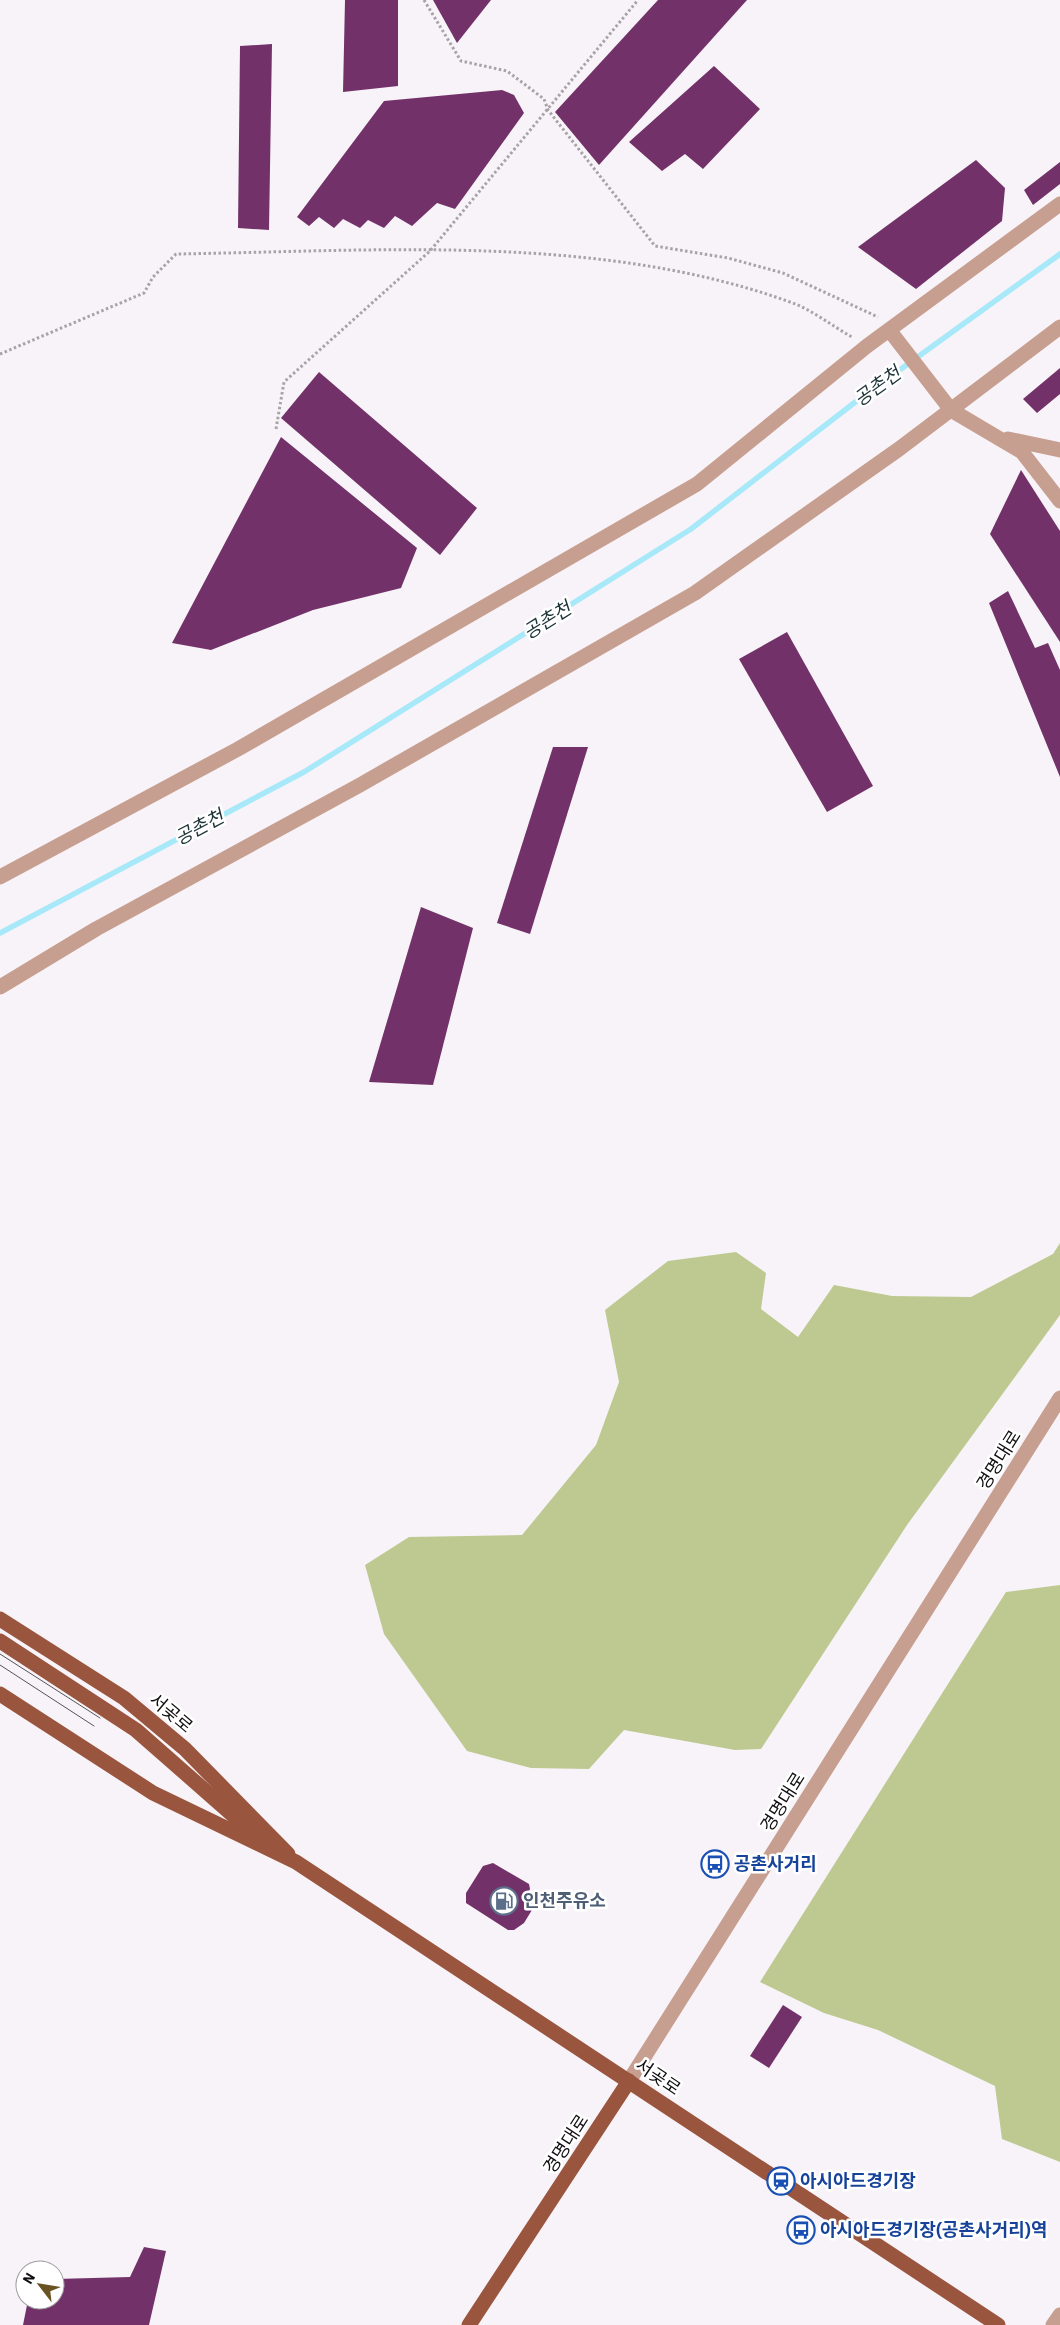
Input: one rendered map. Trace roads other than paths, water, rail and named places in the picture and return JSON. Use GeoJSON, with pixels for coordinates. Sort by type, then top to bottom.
{"type":"FeatureCollection","features":[{"type":"Feature","properties":{"kind":"main road","name":"서곶로"},"geometry":{"type":"LineString","coordinates":[[0,1619],[124,1698],[185,1749],[296,1862]]}},
{"type":"Feature","properties":{"kind":"main road","name":"서곶로"},"geometry":{"type":"LineString","coordinates":[[0,1641],[136,1730],[273,1850]]}},
{"type":"Feature","properties":{"kind":"main road","name":"서곶로"},"geometry":{"type":"LineString","coordinates":[[0,1694],[154,1793],[296,1862],[998,2325]]}},
{"type":"Feature","properties":{"kind":"main road","name":"경명대로"},"geometry":{"type":"LineString","coordinates":[[469,2325],[629,2081]]}},
{"type":"Feature","properties":{"kind":"street"},"geometry":{"type":"LineString","coordinates":[[0,876],[238,749],[698,484],[867,346],[894,336],[1060,204]]}},
{"type":"Feature","properties":{"kind":"street"},"geometry":{"type":"LineString","coordinates":[[0,987],[96,929],[360,784],[695,593],[899,450],[948,406],[1060,328]]}},
{"type":"Feature","properties":{"kind":"street"},"geometry":{"type":"LineString","coordinates":[[894,336],[948,406],[1022,452],[1060,501]]}},
{"type":"Feature","properties":{"kind":"street"},"geometry":{"type":"LineString","coordinates":[[997,437],[1060,450]]}},
{"type":"Feature","properties":{"kind":"street","name":"경명대로"},"geometry":{"type":"LineString","coordinates":[[629,2081],[1060,1398]]}},
{"type":"Feature","properties":{"kind":"street"},"geometry":{"type":"LineString","coordinates":[[1053,2325],[1060,2316]]}},
{"type":"Feature","properties":{"kind":"waterway","name":"공촌천"},"geometry":{"type":"LineString","coordinates":[[0,933],[304,772],[691,529],[854,403],[1060,254]]}},
{"type":"Feature","properties":{"kind":"tram line"},"geometry":{"type":"LineString","coordinates":[[0,1654],[100,1718]]}},
{"type":"Feature","properties":{"kind":"tram line"},"geometry":{"type":"LineString","coordinates":[[0,1665],[94,1726]]}},
{"type":"Feature","properties":{"kind":"place","name":"공촌사거리"},"geometry":{"type":"Point","coordinates":[715,1864]}},
{"type":"Feature","properties":{"kind":"place","name":"인천주유소"},"geometry":{"type":"Point","coordinates":[504,1901]}},
{"type":"Feature","properties":{"kind":"place","name":"아시아드경기장"},"geometry":{"type":"Point","coordinates":[781,2181]}},
{"type":"Feature","properties":{"kind":"place","name":"아시아드경기장(공촌사거리)역"},"geometry":{"type":"Point","coordinates":[801,2230]}}]}
